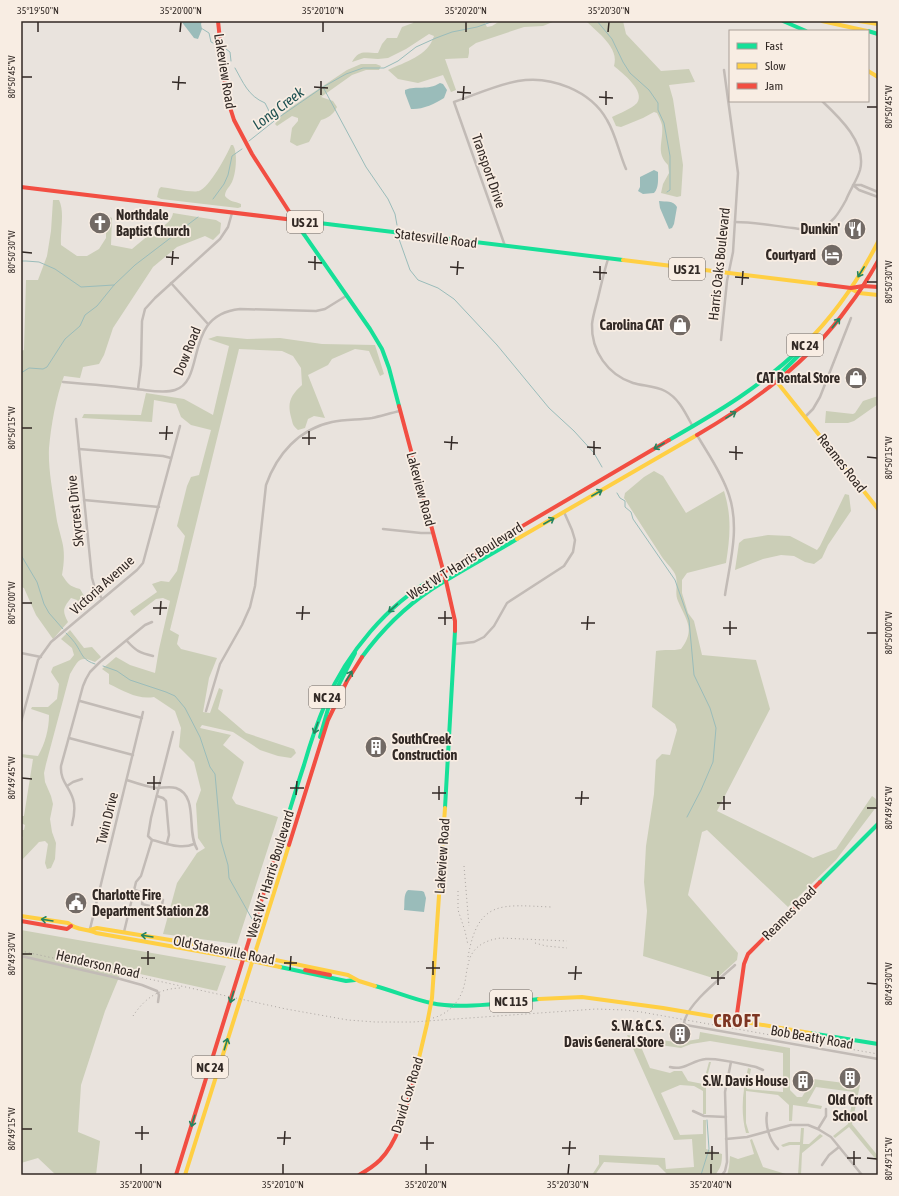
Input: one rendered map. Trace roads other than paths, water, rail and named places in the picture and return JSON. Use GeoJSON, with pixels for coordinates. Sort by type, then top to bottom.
{"type":"FeatureCollection","features":[{"type":"Feature","properties":{"kind":"main road","name":"Lakeview Road"},"geometry":{"type":"LineString","coordinates":[[218,21],[225,85],[234,120],[252,154],[305,236],[347,295],[382,349],[389,368],[446,581],[455,621],[456,644],[432,1003]]}},
{"type":"Feature","properties":{"kind":"main road"},"geometry":{"type":"LineString","coordinates":[[783,21],[804,30]]}},
{"type":"Feature","properties":{"kind":"main road"},"geometry":{"type":"LineString","coordinates":[[822,21],[863,30]]}},
{"type":"Feature","properties":{"kind":"main road"},"geometry":{"type":"LineString","coordinates":[[859,21],[878,24]]}},
{"type":"Feature","properties":{"kind":"main road"},"geometry":{"type":"LineString","coordinates":[[869,72],[878,77]]}},
{"type":"Feature","properties":{"kind":"main road","name":"Statesville Road"},"geometry":{"type":"LineString","coordinates":[[21,187],[729,274],[851,288],[863,286],[878,288]]}},
{"type":"Feature","properties":{"kind":"main road","name":"West W T Harris Boulevard"},"geometry":{"type":"LineString","coordinates":[[176,1175],[313,737],[329,693],[343,667],[361,642],[382,618],[399,602],[443,572],[693,427],[769,377],[796,354],[820,328],[851,288],[866,265],[878,242]]}},
{"type":"Feature","properties":{"kind":"main road","name":"West W T Harris Boulevard"},"geometry":{"type":"LineString","coordinates":[[186,1175],[328,720],[336,700],[360,658],[383,630],[414,602],[446,581],[740,409],[777,382],[819,344],[835,326],[859,293],[878,261]]}},
{"type":"Feature","properties":{"kind":"main road","name":"Statesville Road"},"geometry":{"type":"LineString","coordinates":[[851,288],[859,293],[878,295]]}},
{"type":"Feature","properties":{"kind":"main road"},"geometry":{"type":"LineString","coordinates":[[777,382],[780,373],[804,351],[820,328]]}},
{"type":"Feature","properties":{"kind":"main road","name":"Reames Road"},"geometry":{"type":"LineString","coordinates":[[777,382],[878,510]]}},
{"type":"Feature","properties":{"kind":"main road"},"geometry":{"type":"LineString","coordinates":[[336,700],[334,694],[337,687],[361,642]]}},
{"type":"Feature","properties":{"kind":"main road"},"geometry":{"type":"LineString","coordinates":[[316,757],[320,734],[330,702],[329,693]]}},
{"type":"Feature","properties":{"kind":"main road","name":"Reames Road"},"geometry":{"type":"LineString","coordinates":[[736,1021],[744,964],[748,954],[878,824]]}},
{"type":"Feature","properties":{"kind":"main road","name":"Old Statesville Road"},"geometry":{"type":"LineString","coordinates":[[21,916],[68,923],[71,926],[90,930],[96,933],[252,961],[346,981],[354,979]]}},
{"type":"Feature","properties":{"kind":"main road","name":"Old Statesville Road"},"geometry":{"type":"LineString","coordinates":[[21,921],[66,929],[71,926]]}},
{"type":"Feature","properties":{"kind":"main road","name":"Old Statesville Road"},"geometry":{"type":"LineString","coordinates":[[90,930],[97,928],[124,932],[245,953],[348,975],[354,979],[432,1003],[460,1005],[582,997],[636,1004],[878,1044]]}},
{"type":"Feature","properties":{"kind":"main road"},"geometry":{"type":"LineString","coordinates":[[291,970],[315,972],[341,978],[354,979]]}},
{"type":"Feature","properties":{"kind":"main road","name":"David Cox Road"},"geometry":{"type":"LineString","coordinates":[[359,1175],[375,1165],[383,1157],[395,1135],[408,1100],[432,1003]]}},
{"type":"Feature","properties":{"kind":"street","name":"Harris Oaks Boulevard"},"geometry":{"type":"LineString","coordinates":[[724,70],[728,88]]}},
{"type":"Feature","properties":{"kind":"street","name":"Transport Drive"},"geometry":{"type":"LineString","coordinates":[[505,246],[454,102],[512,82],[524,80],[542,81],[569,87],[586,96],[596,104],[603,113],[610,126],[619,154],[626,169]]}},
{"type":"Feature","properties":{"kind":"street","name":"Harris Oaks Boulevard"},"geometry":{"type":"LineString","coordinates":[[721,340],[727,281],[734,252],[738,168],[730,102]]}},
{"type":"Feature","properties":{"kind":"street"},"geometry":{"type":"LineString","coordinates":[[735,222],[810,230],[822,228],[835,219],[860,171],[860,153],[851,133],[823,102]]}},
{"type":"Feature","properties":{"kind":"street"},"geometry":{"type":"LineString","coordinates":[[853,185],[861,185],[878,192]]}},
{"type":"Feature","properties":{"kind":"street"},"geometry":{"type":"LineString","coordinates":[[853,185],[859,190],[878,197]]}},
{"type":"Feature","properties":{"kind":"street"},"geometry":{"type":"LineString","coordinates":[[138,389],[141,365],[143,313],[152,301],[224,235],[228,228],[232,213]]}},
{"type":"Feature","properties":{"kind":"street"},"geometry":{"type":"LineString","coordinates":[[608,259],[592,326],[594,342],[600,357],[610,370],[622,378],[634,383],[660,389],[671,395],[681,406],[693,427]]}},
{"type":"Feature","properties":{"kind":"street"},"geometry":{"type":"LineString","coordinates":[[171,284],[208,324]]}},
{"type":"Feature","properties":{"kind":"street","name":"Dow Road"},"geometry":{"type":"LineString","coordinates":[[63,382],[170,391],[184,384],[190,375],[199,340],[208,324],[221,315],[236,309],[252,308],[316,311],[325,309],[347,295]]}},
{"type":"Feature","properties":{"kind":"street"},"geometry":{"type":"LineString","coordinates":[[805,417],[813,409],[820,397],[851,318]]}},
{"type":"Feature","properties":{"kind":"street"},"geometry":{"type":"LineString","coordinates":[[206,711],[220,664],[242,625],[250,607],[255,586],[266,485],[271,472],[282,453],[301,435],[313,428],[334,422],[373,418],[400,411]]}},
{"type":"Feature","properties":{"kind":"street","name":"Skycrest Drive"},"geometry":{"type":"LineString","coordinates":[[76,419],[92,578],[94,585],[102,599]]}},
{"type":"Feature","properties":{"kind":"street","name":"Victoria Avenue"},"geometry":{"type":"LineString","coordinates":[[21,722],[38,660],[51,642],[137,570],[143,563],[180,426]]}},
{"type":"Feature","properties":{"kind":"street"},"geometry":{"type":"LineString","coordinates":[[697,434],[721,476],[729,495],[734,514],[734,536],[725,595]]}},
{"type":"Feature","properties":{"kind":"street"},"geometry":{"type":"LineString","coordinates":[[79,449],[163,456],[171,458]]}},
{"type":"Feature","properties":{"kind":"street"},"geometry":{"type":"LineString","coordinates":[[84,500],[159,507]]}},
{"type":"Feature","properties":{"kind":"street"},"geometry":{"type":"LineString","coordinates":[[456,644],[474,642],[484,637],[494,626],[507,603],[564,566],[573,552],[575,540],[564,512]]}},
{"type":"Feature","properties":{"kind":"street"},"geometry":{"type":"LineString","coordinates":[[382,529],[432,533]]}},
{"type":"Feature","properties":{"kind":"street"},"geometry":{"type":"LineString","coordinates":[[72,825],[74,805],[73,799],[60,772],[83,686],[90,672],[100,662],[144,625],[152,622]]}},
{"type":"Feature","properties":{"kind":"street"},"geometry":{"type":"LineString","coordinates":[[126,641],[141,654],[153,656]]}},
{"type":"Feature","properties":{"kind":"street"},"geometry":{"type":"LineString","coordinates":[[21,653],[41,657]]}},
{"type":"Feature","properties":{"kind":"street"},"geometry":{"type":"LineString","coordinates":[[80,701],[142,718]]}},
{"type":"Feature","properties":{"kind":"street","name":"Twin Drive"},"geometry":{"type":"LineString","coordinates":[[90,930],[143,712]]}},
{"type":"Feature","properties":{"kind":"street"},"geometry":{"type":"LineString","coordinates":[[173,732],[151,818],[148,836],[152,840],[182,847],[188,847],[194,844]]}},
{"type":"Feature","properties":{"kind":"street"},"geometry":{"type":"LineString","coordinates":[[69,738],[133,755]]}},
{"type":"Feature","properties":{"kind":"street"},"geometry":{"type":"LineString","coordinates":[[67,786],[82,779]]}},
{"type":"Feature","properties":{"kind":"street"},"geometry":{"type":"LineString","coordinates":[[127,780],[155,787],[175,787],[182,790],[189,802],[194,844],[197,849]]}},
{"type":"Feature","properties":{"kind":"street"},"geometry":{"type":"LineString","coordinates":[[157,796],[166,801],[167,843]]}},
{"type":"Feature","properties":{"kind":"street"},"geometry":{"type":"LineString","coordinates":[[124,932],[136,882],[141,876],[152,840]]}},
{"type":"Feature","properties":{"kind":"street"},"geometry":{"type":"LineString","coordinates":[[135,890],[144,892],[164,900],[161,909],[142,904],[144,892]]}},
{"type":"Feature","properties":{"kind":"street","name":"Henderson Road"},"geometry":{"type":"LineString","coordinates":[[21,956],[107,975],[142,985],[157,991],[159,995],[158,1002]]}},
{"type":"Feature","properties":{"kind":"street"},"geometry":{"type":"LineString","coordinates":[[688,1013],[704,993],[735,965]]}},
{"type":"Feature","properties":{"kind":"street","name":"Bob Beatty Road"},"geometry":{"type":"LineString","coordinates":[[688,1013],[684,1023],[687,1026],[878,1059]]}},
{"type":"Feature","properties":{"kind":"street"},"geometry":{"type":"LineString","coordinates":[[670,1067],[680,1068],[700,1060],[708,1059],[756,1066],[763,1070]]}},
{"type":"Feature","properties":{"kind":"street"},"geometry":{"type":"LineString","coordinates":[[722,1175],[725,1171],[727,1162],[726,1087],[731,1062]]}},
{"type":"Feature","properties":{"kind":"street"},"geometry":{"type":"LineString","coordinates":[[818,1129],[826,1116],[826,1109]]}},
{"type":"Feature","properties":{"kind":"street"},"geometry":{"type":"LineString","coordinates":[[693,1111],[704,1116],[726,1117]]}},
{"type":"Feature","properties":{"kind":"street"},"geometry":{"type":"LineString","coordinates":[[767,1113],[766,1124],[768,1131],[773,1143],[778,1149]]}},
{"type":"Feature","properties":{"kind":"street"},"geometry":{"type":"LineString","coordinates":[[726,1139],[747,1137],[792,1125],[808,1125],[827,1134],[862,1175]]}},
{"type":"Feature","properties":{"kind":"street"},"geometry":{"type":"LineString","coordinates":[[822,1165],[829,1155],[839,1147]]}},
{"type":"Feature","properties":{"kind":"water"},"geometry":{"type":"Polygon","coordinates":[[[181,21],[202,21],[202,29],[198,39],[194,38],[181,21]]]}},
{"type":"Feature","properties":{"kind":"water"},"geometry":{"type":"Polygon","coordinates":[[[440,83],[443,84],[447,90],[444,98],[419,109],[411,109],[405,90],[431,87],[440,83]]]}},
{"type":"Feature","properties":{"kind":"water"},"geometry":{"type":"Polygon","coordinates":[[[654,170],[658,172],[656,191],[654,193],[643,194],[638,191],[640,187],[640,177],[654,170]]]}},
{"type":"Feature","properties":{"kind":"water"},"geometry":{"type":"Polygon","coordinates":[[[659,201],[671,202],[677,207],[672,228],[669,229],[660,208],[659,201]]]}},
{"type":"Feature","properties":{"kind":"water"},"geometry":{"type":"Polygon","coordinates":[[[408,890],[424,892],[426,898],[424,912],[404,910],[406,892],[408,890]]]}},
{"type":"Feature","properties":{"kind":"waterway","name":"Long Creek"},"geometry":{"type":"LineString","coordinates":[[249,141],[278,118],[323,87],[346,74],[363,68],[384,68],[398,61],[416,47],[436,38],[452,32],[477,27],[494,21]]}},
{"type":"Feature","properties":{"kind":"waterway"},"geometry":{"type":"LineString","coordinates":[[597,21],[612,39],[630,73],[649,90],[658,103],[658,110],[664,123],[670,156],[670,190],[667,192]]}},
{"type":"Feature","properties":{"kind":"waterway"},"geometry":{"type":"LineString","coordinates":[[201,28],[209,33],[211,42],[213,43]]}},
{"type":"Feature","properties":{"kind":"waterway"},"geometry":{"type":"LineString","coordinates":[[226,49],[230,52],[231,61]]}},
{"type":"Feature","properties":{"kind":"waterway"},"geometry":{"type":"LineString","coordinates":[[235,68],[250,93],[265,103],[270,113],[278,118]]}},
{"type":"Feature","properties":{"kind":"waterway"},"geometry":{"type":"LineString","coordinates":[[323,87],[366,167],[388,199],[395,214],[397,225]]}},
{"type":"Feature","properties":{"kind":"waterway","name":"Long Creek"},"geometry":{"type":"LineString","coordinates":[[213,199],[224,184],[228,175],[232,156],[242,149]]}},
{"type":"Feature","properties":{"kind":"waterway","name":"Long Creek"},"geometry":{"type":"LineString","coordinates":[[21,373],[29,368],[43,369],[47,367],[65,339],[80,326],[85,315],[97,306],[114,285],[135,265],[198,217]]}},
{"type":"Feature","properties":{"kind":"waterway"},"geometry":{"type":"LineString","coordinates":[[399,239],[410,270],[418,280],[438,288],[454,299],[497,345],[549,408],[574,431],[594,453],[602,467]]}},
{"type":"Feature","properties":{"kind":"waterway"},"geometry":{"type":"LineString","coordinates":[[21,261],[39,262],[55,269],[81,287],[114,285]]}},
{"type":"Feature","properties":{"kind":"waterway"},"geometry":{"type":"LineString","coordinates":[[617,493],[620,498],[625,501],[625,507],[631,512],[633,519],[675,580],[689,620],[694,675],[710,708],[716,728],[713,762],[687,817]]}},
{"type":"Feature","properties":{"kind":"waterway"},"geometry":{"type":"LineString","coordinates":[[21,555],[37,582],[44,604],[49,613],[63,629]]}},
{"type":"Feature","properties":{"kind":"waterway"},"geometry":{"type":"LineString","coordinates":[[66,633],[75,642],[84,657],[88,661],[95,664]]}},
{"type":"Feature","properties":{"kind":"waterway"},"geometry":{"type":"LineString","coordinates":[[103,666],[117,671],[130,680],[175,696],[185,708],[200,737],[210,767],[215,774],[221,841],[228,865],[229,878],[252,919]]}},
{"type":"Feature","properties":{"kind":"waterway"},"geometry":{"type":"LineString","coordinates":[[701,1175],[709,1149],[707,1120]]}},
{"type":"Feature","properties":{"kind":"railway"},"geometry":{"type":"LineString","coordinates":[[464,866],[469,926]]}},
{"type":"Feature","properties":{"kind":"railway"},"geometry":{"type":"LineString","coordinates":[[458,891],[458,910],[468,945]]}},
{"type":"Feature","properties":{"kind":"railway"},"geometry":{"type":"LineString","coordinates":[[468,957],[472,938],[478,924],[486,915],[495,910],[506,907],[551,907]]}},
{"type":"Feature","properties":{"kind":"railway"},"geometry":{"type":"LineString","coordinates":[[433,1018],[444,1014],[460,997],[472,953],[484,943],[501,938],[567,941]]}},
{"type":"Feature","properties":{"kind":"railway"},"geometry":{"type":"LineString","coordinates":[[535,943],[546,946],[567,948]]}},
{"type":"Feature","properties":{"kind":"railway"},"geometry":{"type":"LineString","coordinates":[[21,951],[286,1009],[348,1020],[413,1022],[596,1009],[625,1010],[878,1054]]}},
{"type":"Feature","properties":{"kind":"railway"},"geometry":{"type":"LineString","coordinates":[[133,1016],[147,999],[165,990],[180,988]]}},
{"type":"Feature","properties":{"kind":"place","name":"Northdale Baptist Church"},"geometry":{"type":"Point","coordinates":[100,223]}},
{"type":"Feature","properties":{"kind":"place","name":"Dunkin'"},"geometry":{"type":"Point","coordinates":[855,229]}},
{"type":"Feature","properties":{"kind":"place","name":"Courtyard"},"geometry":{"type":"Point","coordinates":[832,255]}},
{"type":"Feature","properties":{"kind":"place","name":"Carolina CAT"},"geometry":{"type":"Point","coordinates":[680,325]}},
{"type":"Feature","properties":{"kind":"place","name":"CAT Rental Store"},"geometry":{"type":"Point","coordinates":[856,378]}},
{"type":"Feature","properties":{"kind":"place","name":"SouthCreek Construction"},"geometry":{"type":"Point","coordinates":[376,747]}},
{"type":"Feature","properties":{"kind":"place","name":"Charlotte Fire Department Station 28"},"geometry":{"type":"Point","coordinates":[76,903]}},
{"type":"Feature","properties":{"kind":"place","name":"S. W. & C. S. Davis General Store"},"geometry":{"type":"Point","coordinates":[680,1034]}},
{"type":"Feature","properties":{"kind":"place","name":"Old Croft School"},"geometry":{"type":"Point","coordinates":[850,1078]}},
{"type":"Feature","properties":{"kind":"place","name":"S.W. Davis House"},"geometry":{"type":"Point","coordinates":[803,1081]}},
{"type":"Feature","properties":{"kind":"district","name":"CROFT"},"geometry":{"type":"Point","coordinates":[737,1020]}}]}
